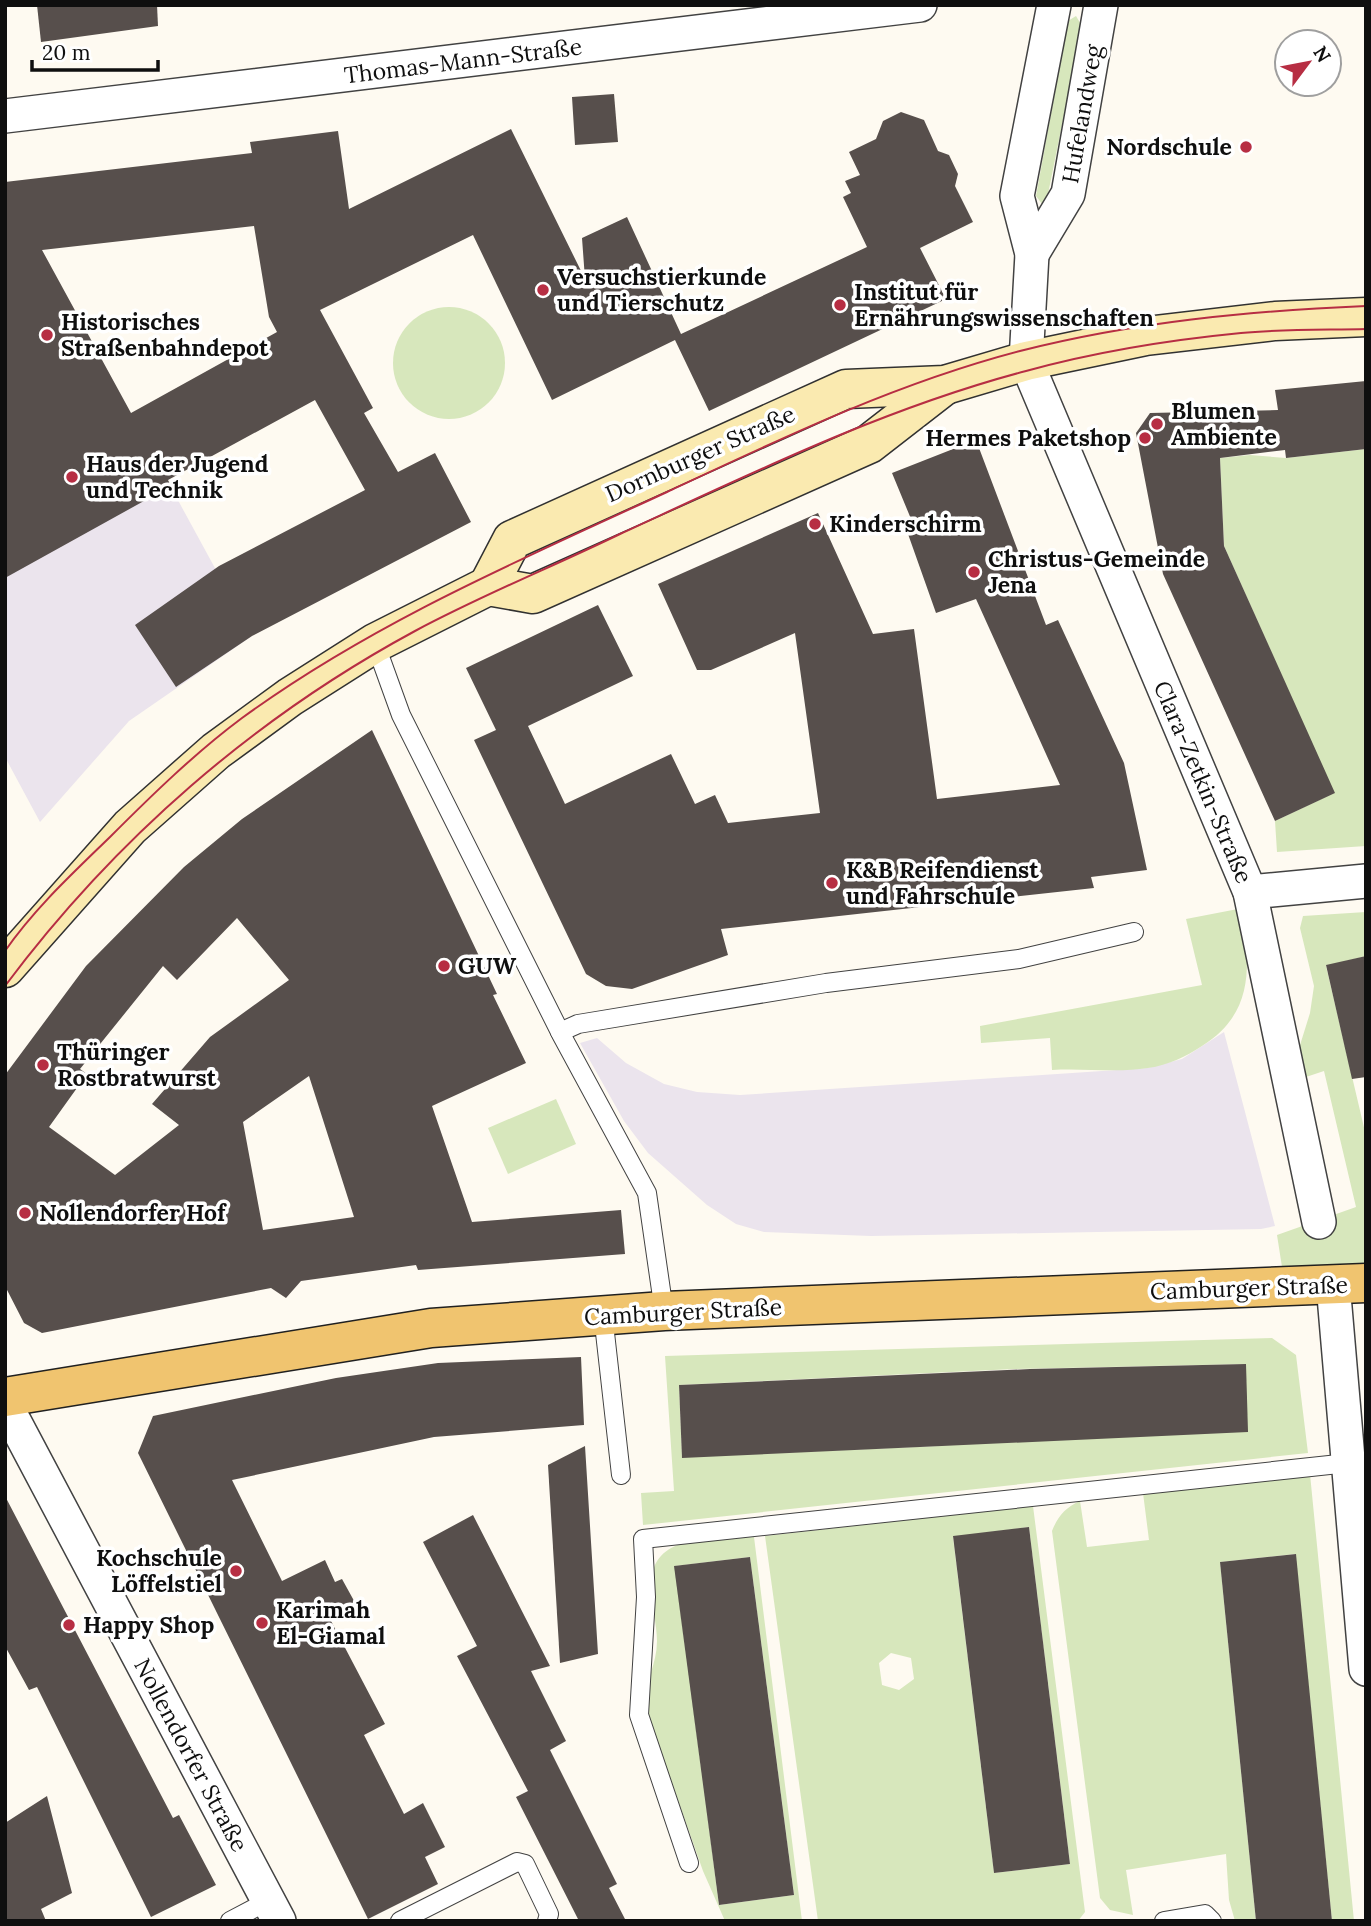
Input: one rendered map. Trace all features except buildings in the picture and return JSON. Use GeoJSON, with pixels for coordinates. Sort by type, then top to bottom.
{"type":"FeatureCollection","features":[{"type":"Feature","properties":{"kind":"main road","name":"Camburger Straße"},"geometry":{"type":"LineString","coordinates":[[5,1397],[431,1328],[664,1311],[1349,1283]]}},
{"type":"Feature","properties":{"kind":"street","name":"Thomas-Mann-Straße"},"geometry":{"type":"LineString","coordinates":[[5,116],[920,5]]}},
{"type":"Feature","properties":{"kind":"street","name":"Hufelandweg"},"geometry":{"type":"LineString","coordinates":[[1026,360],[1031,254],[1017,196],[1054,5]]}},
{"type":"Feature","properties":{"kind":"street","name":"Hufelandweg"},"geometry":{"type":"LineString","coordinates":[[1031,254],[1069,194],[1101,5]]}},
{"type":"Feature","properties":{"kind":"street","name":"Dornburger Straße"},"geometry":{"type":"LineString","coordinates":[[945,385],[869,444],[533,594],[488,586],[512,540],[846,389],[945,385],[1026,360],[1146,336],[1275,321],[1366,317]]}},
{"type":"Feature","properties":{"kind":"street","name":"Clara-Zetkin-Straße"},"geometry":{"type":"LineString","coordinates":[[1026,360],[1250,892],[1319,1222]]}},
{"type":"Feature","properties":{"kind":"street"},"geometry":{"type":"LineString","coordinates":[[5,968],[130,827],[216,751],[289,697],[375,643],[488,586]]}},
{"type":"Feature","properties":{"kind":"street"},"geometry":{"type":"LineString","coordinates":[[1250,892],[1366,881]]}},
{"type":"Feature","properties":{"kind":"street"},"geometry":{"type":"LineString","coordinates":[[1349,1283],[1349,1463],[1366,1669]]}},
{"type":"Feature","properties":{"kind":"street","name":"Nollendorfer Straße"},"geometry":{"type":"LineString","coordinates":[[5,1404],[273,1911]]}},
{"type":"Feature","properties":{"kind":"lane"},"geometry":{"type":"LineString","coordinates":[[375,643],[401,715],[561,1032],[647,1193],[664,1311]]}},
{"type":"Feature","properties":{"kind":"lane"},"geometry":{"type":"LineString","coordinates":[[561,1032],[578,1024],[826,983],[1019,959],[1134,932]]}},
{"type":"Feature","properties":{"kind":"lane"},"geometry":{"type":"LineString","coordinates":[[603,1315],[621,1475]]}},
{"type":"Feature","properties":{"kind":"lane"},"geometry":{"type":"LineString","coordinates":[[689,1863],[639,1715],[646,1597],[643,1539],[1349,1463]]}},
{"type":"Feature","properties":{"kind":"lane"},"geometry":{"type":"LineString","coordinates":[[400,1921],[517,1862],[525,1864],[540,1891],[550,1914],[547,1921]]}},
{"type":"Feature","properties":{"kind":"lane"},"geometry":{"type":"LineString","coordinates":[[230,1921],[273,1911]]}},
{"type":"Feature","properties":{"kind":"lane"},"geometry":{"type":"LineString","coordinates":[[1164,1921],[1205,1914],[1212,1921]]}},
{"type":"Feature","properties":{"kind":"shaded area"},"geometry":{"type":"Polygon","coordinates":[[[5,183],[252,636],[129,721],[40,822],[5,757],[5,183]]]}},
{"type":"Feature","properties":{"kind":"shaded area"},"geometry":{"type":"Polygon","coordinates":[[[1224,1032],[1275,1226],[1261,1229],[871,1236],[764,1232],[736,1224],[707,1205],[648,1153],[624,1121],[580,1043],[597,1038],[626,1063],[664,1084],[697,1092],[740,1095],[1147,1068],[1182,1059],[1224,1032]]]}},
{"type":"Feature","properties":{"kind":"green space"},"geometry":{"type":"Polygon","coordinates":[[[1076,16],[1082,26],[1047,199],[1042,204],[1036,196],[1068,21],[1076,16]]]}},
{"type":"Feature","properties":{"kind":"green space"},"geometry":{"type":"Polygon","coordinates":[[[449,307],[471,311],[489,323],[501,341],[505,363],[501,385],[489,403],[471,415],[449,419],[427,415],[409,403],[397,385],[393,363],[397,341],[409,323],[427,311],[449,307]]]}},
{"type":"Feature","properties":{"kind":"green space"},"geometry":{"type":"Polygon","coordinates":[[[1366,449],[1366,846],[1277,852],[1275,821],[1334,793],[1224,546],[1220,458],[1250,455],[1286,458],[1366,449]]]}},
{"type":"Feature","properties":{"kind":"green space"},"geometry":{"type":"Polygon","coordinates":[[[1243,908],[1247,968],[1240,1002],[1220,1033],[1183,1057],[1148,1068],[1052,1070],[1050,1038],[981,1043],[980,1026],[1202,985],[1186,919],[1243,908]]]}},
{"type":"Feature","properties":{"kind":"green space"},"geometry":{"type":"Polygon","coordinates":[[[1366,912],[1366,956],[1326,966],[1366,1136],[1366,1264],[1282,1267],[1277,1235],[1356,1207],[1324,1071],[1300,1079],[1296,1058],[1310,1013],[1314,986],[1300,928],[1303,916],[1366,912]]]}},
{"type":"Feature","properties":{"kind":"green space"},"geometry":{"type":"Polygon","coordinates":[[[556,1099],[576,1144],[508,1174],[488,1128],[556,1099]]]}},
{"type":"Feature","properties":{"kind":"green space"},"geometry":{"type":"Polygon","coordinates":[[[1272,1338],[1296,1355],[1308,1453],[643,1525],[641,1493],[674,1491],[665,1356],[1272,1338]],[[1246,1364],[1014,1369],[679,1385],[682,1457],[939,1446],[1246,1364]]]}},
{"type":"Feature","properties":{"kind":"green space"},"geometry":{"type":"Polygon","coordinates":[[[1310,1474],[1354,1921],[1332,1921],[1295,1554],[1220,1562],[1256,1921],[1235,1921],[1229,1900],[1226,1854],[1126,1870],[1133,1915],[1110,1910],[1100,1898],[1052,1531],[1054,1526],[1066,1510],[1080,1501],[1087,1547],[1149,1540],[1143,1493],[1310,1474]]]}},
{"type":"Feature","properties":{"kind":"green space"},"geometry":{"type":"Polygon","coordinates":[[[1033,1506],[1085,1912],[1078,1921],[818,1921],[765,1536],[1033,1506]],[[1029,1527],[953,1537],[994,1873],[1070,1864],[1029,1527]],[[891,1653],[879,1663],[882,1685],[899,1690],[914,1679],[911,1658],[891,1653]]]}},
{"type":"Feature","properties":{"kind":"green space"},"geometry":{"type":"Polygon","coordinates":[[[754,1537],[802,1921],[725,1921],[703,1871],[644,1704],[656,1649],[657,1633],[651,1579],[659,1558],[681,1544],[696,1540],[754,1537]],[[750,1557],[675,1566],[719,1905],[794,1895],[750,1557]]]}},
{"type":"Feature","properties":{"kind":"tram line"},"geometry":{"type":"LineString","coordinates":[[5,951],[41,906],[82,864],[174,775],[242,718],[292,684],[395,622],[503,568],[797,432],[885,395],[974,364],[1063,341],[1148,325],[1278,311],[1366,306]]}},
{"type":"Feature","properties":{"kind":"tram line"},"geometry":{"type":"LineString","coordinates":[[5,986],[93,881],[191,786],[298,702],[356,665],[466,605],[820,444],[973,386],[1105,352],[1160,343],[1256,332],[1366,329]]}},
{"type":"Feature","properties":{"kind":"place","name":"Nordschule"},"geometry":{"type":"Point","coordinates":[1246,147]}},
{"type":"Feature","properties":{"kind":"place","name":"Versuchstierkunde und Tierschutz"},"geometry":{"type":"Point","coordinates":[543,290]}},
{"type":"Feature","properties":{"kind":"place","name":"Institut für Ernährungswissenschaften"},"geometry":{"type":"Point","coordinates":[840,305]}},
{"type":"Feature","properties":{"kind":"place","name":"Historisches Straßenbahndepot"},"geometry":{"type":"Point","coordinates":[47,335]}},
{"type":"Feature","properties":{"kind":"place","name":"Blumen Ambiente"},"geometry":{"type":"Point","coordinates":[1157,424]}},
{"type":"Feature","properties":{"kind":"place","name":"Hermes Paketshop"},"geometry":{"type":"Point","coordinates":[1145,438]}},
{"type":"Feature","properties":{"kind":"place","name":"Haus der Jugend und Technik"},"geometry":{"type":"Point","coordinates":[72,477]}},
{"type":"Feature","properties":{"kind":"place","name":"Kinderschirm"},"geometry":{"type":"Point","coordinates":[815,524]}},
{"type":"Feature","properties":{"kind":"place","name":"Christus-Gemeinde Jena"},"geometry":{"type":"Point","coordinates":[974,572]}},
{"type":"Feature","properties":{"kind":"place","name":"K&B Reifendienst und Fahrschule"},"geometry":{"type":"Point","coordinates":[832,883]}},
{"type":"Feature","properties":{"kind":"place","name":"GUW"},"geometry":{"type":"Point","coordinates":[444,966]}},
{"type":"Feature","properties":{"kind":"place","name":"Thüringer Rostbratwurst"},"geometry":{"type":"Point","coordinates":[43,1065]}},
{"type":"Feature","properties":{"kind":"place","name":"Nollendorfer Hof"},"geometry":{"type":"Point","coordinates":[25,1213]}},
{"type":"Feature","properties":{"kind":"place","name":"Kochschule Löffelstiel"},"geometry":{"type":"Point","coordinates":[236,1571]}},
{"type":"Feature","properties":{"kind":"place","name":"Karimah El-Giamal"},"geometry":{"type":"Point","coordinates":[262,1623]}},
{"type":"Feature","properties":{"kind":"place","name":"Happy Shop"},"geometry":{"type":"Point","coordinates":[69,1625]}}]}
